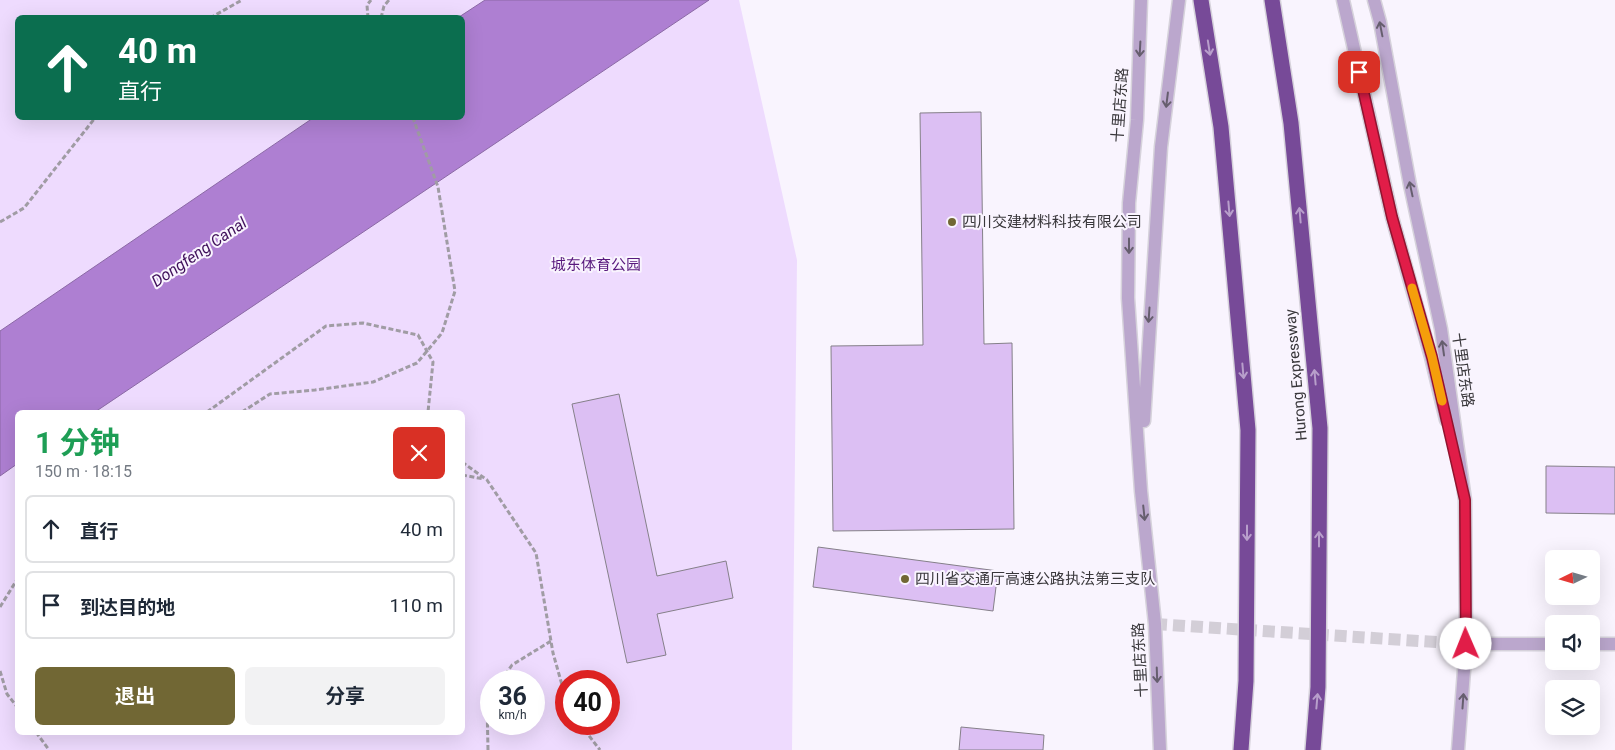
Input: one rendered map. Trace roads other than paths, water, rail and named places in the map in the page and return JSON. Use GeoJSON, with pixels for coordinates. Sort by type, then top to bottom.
{"type":"FeatureCollection","features":[{"type":"Feature","properties":{"kind":"highway"},"geometry":{"type":"LineString","coordinates":[[1201,0],[1221,127],[1248,430],[1246,681],[1241,750]]}},
{"type":"Feature","properties":{"kind":"highway","name":"Hurong Expressway"},"geometry":{"type":"LineString","coordinates":[[1272,0],[1291,123],[1320,428],[1318,688],[1313,750]]}},
{"type":"Feature","properties":{"kind":"street","name":"十里店东路"},"geometry":{"type":"LineString","coordinates":[[1141,0],[1137,120],[1129,203],[1128,298],[1142,491],[1155,624],[1160,750]]}},
{"type":"Feature","properties":{"kind":"street"},"geometry":{"type":"LineString","coordinates":[[1142,491],[1145,382],[1161,147],[1179,0]]}},
{"type":"Feature","properties":{"kind":"street"},"geometry":{"type":"LineString","coordinates":[[1343,0],[1392,217],[1432,357],[1465,500]]}},
{"type":"Feature","properties":{"kind":"street","name":"十里店东路"},"geometry":{"type":"LineString","coordinates":[[1374,0],[1380,22],[1410,185],[1441,329],[1465,500],[1466,644],[1458,750]]}},
{"type":"Feature","properties":{"kind":"street"},"geometry":{"type":"LineString","coordinates":[[1466,644],[1545,644]]}},
{"type":"Feature","properties":{"kind":"street"},"geometry":{"type":"LineString","coordinates":[[1600,644],[1615,644]]}},
{"type":"Feature","properties":{"kind":"water","name":"Dongfeng Canal"},"geometry":{"type":"Polygon","coordinates":[[[485,0],[709,0],[98,410],[15,410],[15,465],[0,476],[0,331],[310,120],[465,120],[465,15],[462,15],[485,0]]]}},
{"type":"Feature","properties":{"kind":"tunnel"},"geometry":{"type":"LineString","coordinates":[[1155,624],[1466,644]]}},
{"type":"Feature","properties":{"kind":"place","name":"四川交建材料科技有限公司"},"geometry":{"type":"Point","coordinates":[952,222]}},
{"type":"Feature","properties":{"kind":"place","name":"四川省交通厅高速公路执法第三支队"},"geometry":{"type":"Point","coordinates":[905,579]}},
{"type":"Feature","properties":{"kind":"park label","name":"城东体育公园"},"geometry":{"type":"Point","coordinates":[596,265]}}]}
